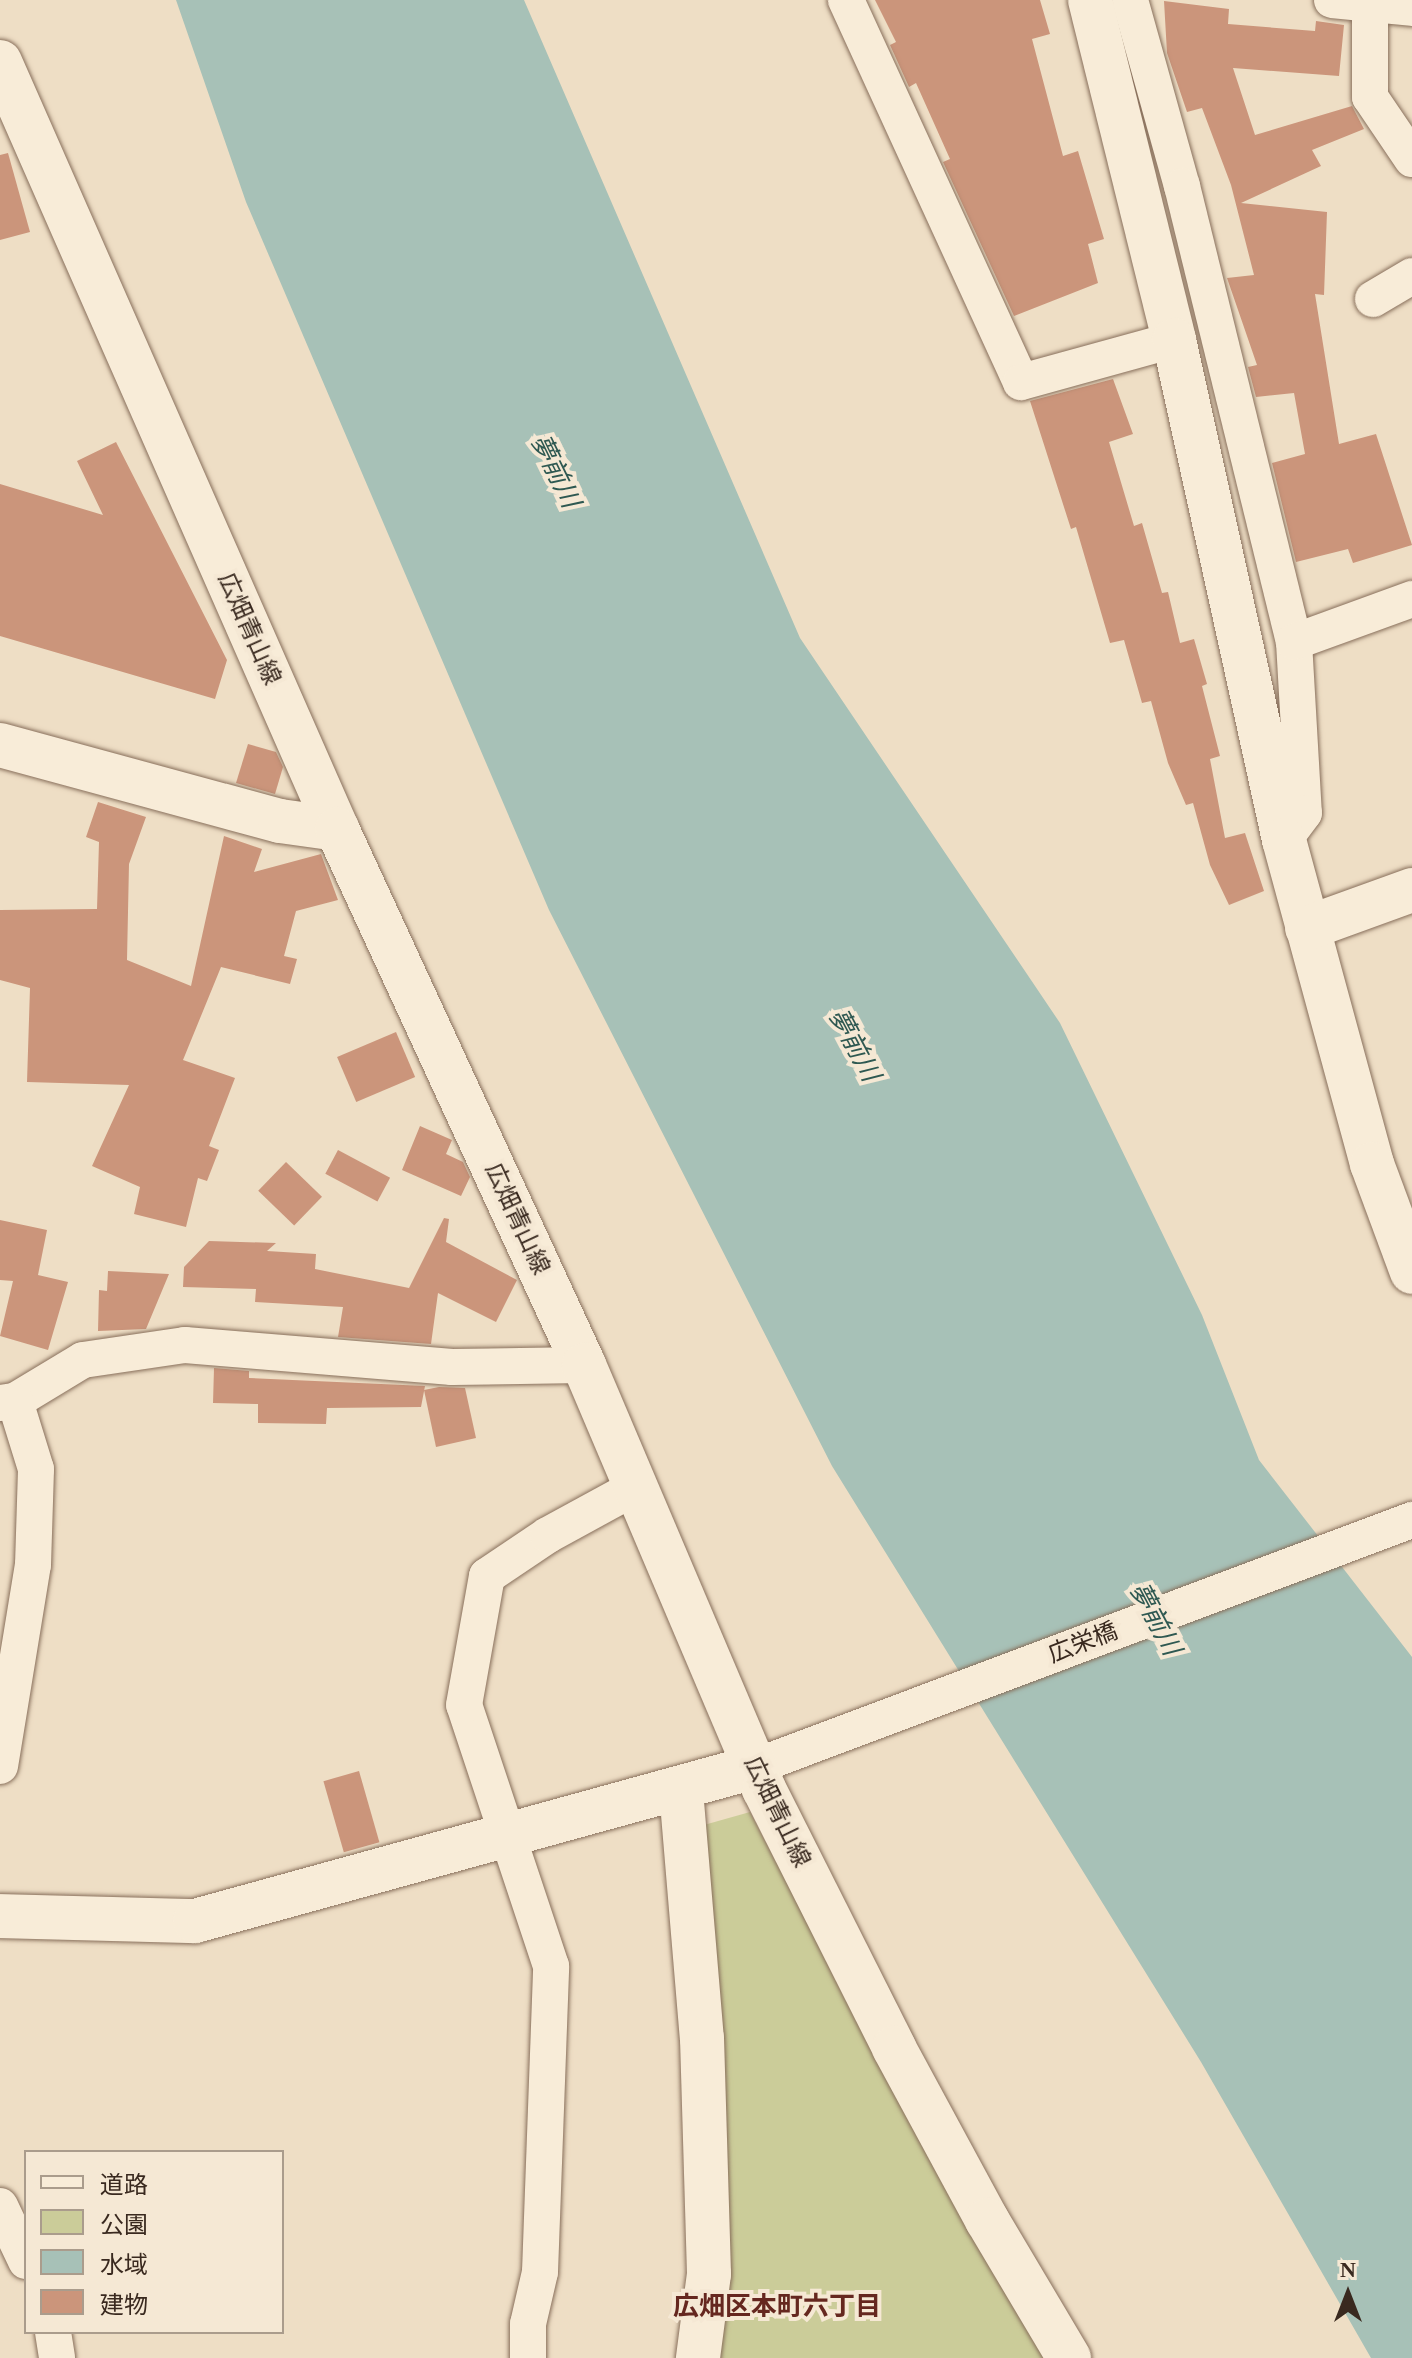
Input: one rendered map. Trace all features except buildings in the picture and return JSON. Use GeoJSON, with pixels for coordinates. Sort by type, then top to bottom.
{"type":"FeatureCollection","features":[{"type":"Feature","properties":{"kind":"street"},"geometry":{"type":"LineString","coordinates":[[846,0],[1021,382],[1174,340]]}},
{"type":"Feature","properties":{"kind":"street"},"geometry":{"type":"LineString","coordinates":[[1090,0],[1174,340],[1284,840],[1372,1164],[1412,1272]]}},
{"type":"Feature","properties":{"kind":"street"},"geometry":{"type":"LineString","coordinates":[[1130,0],[1182,186],[1294,642],[1304,813],[1284,840]]}},
{"type":"Feature","properties":{"kind":"street"},"geometry":{"type":"LineString","coordinates":[[1332,0],[1412,8]]}},
{"type":"Feature","properties":{"kind":"street"},"geometry":{"type":"LineString","coordinates":[[1370,4],[1370,97],[1412,159]]}},
{"type":"Feature","properties":{"kind":"street","name":"広畑青山線"},"geometry":{"type":"LineString","coordinates":[[0,62],[337,829],[638,1486],[754,1767],[894,2048],[1069,2358]]}},
{"type":"Feature","properties":{"kind":"street"},"geometry":{"type":"LineString","coordinates":[[1373,299],[1412,276]]}},
{"type":"Feature","properties":{"kind":"street"},"geometry":{"type":"LineString","coordinates":[[1294,642],[1412,599]]}},
{"type":"Feature","properties":{"kind":"street"},"geometry":{"type":"LineString","coordinates":[[0,745],[280,821],[337,829]]}},
{"type":"Feature","properties":{"kind":"street"},"geometry":{"type":"LineString","coordinates":[[1307,928],[1412,890]]}},
{"type":"Feature","properties":{"kind":"street"},"geometry":{"type":"LineString","coordinates":[[0,1766],[33,1565],[36,1469],[8,1402],[83,1360],[185,1345],[452,1367],[584,1365]]}},
{"type":"Feature","properties":{"kind":"street"},"geometry":{"type":"LineString","coordinates":[[528,2358],[528,2324],[540,2272],[551,1966],[464,1705],[487,1576],[548,1535],[638,1486]]}},
{"type":"Feature","properties":{"kind":"street","name":"広栄橋"},"geometry":{"type":"LineString","coordinates":[[754,1767],[1412,1520]]}},
{"type":"Feature","properties":{"kind":"street"},"geometry":{"type":"LineString","coordinates":[[0,1916],[195,1921],[681,1790],[754,1767]]}},
{"type":"Feature","properties":{"kind":"street"},"geometry":{"type":"LineString","coordinates":[[681,1790],[702,2038],[709,2258],[698,2358]]}},
{"type":"Feature","properties":{"kind":"street"},"geometry":{"type":"LineString","coordinates":[[0,2206],[24,2257]]}},
{"type":"Feature","properties":{"kind":"street"},"geometry":{"type":"LineString","coordinates":[[53,2334],[57,2358]]}},
{"type":"Feature","properties":{"kind":"green space"},"geometry":{"type":"Polygon","coordinates":[[[750,1812],[927,2152],[1048,2358],[713,2358],[704,1825],[750,1812]]]}},
{"type":"Feature","properties":{"kind":"water","name":"夢前川"},"geometry":{"type":"Polygon","coordinates":[[[176,0],[524,0],[800,638],[1060,1023],[1202,1315],[1259,1460],[1412,1657],[1412,2358],[1371,2358],[1201,2062],[832,1466],[549,910],[246,202],[176,0]]]}},
{"type":"Feature","properties":{"kind":"district","name":"広畑区本町六丁目"},"geometry":{"type":"Point","coordinates":[777,2307]}}]}
